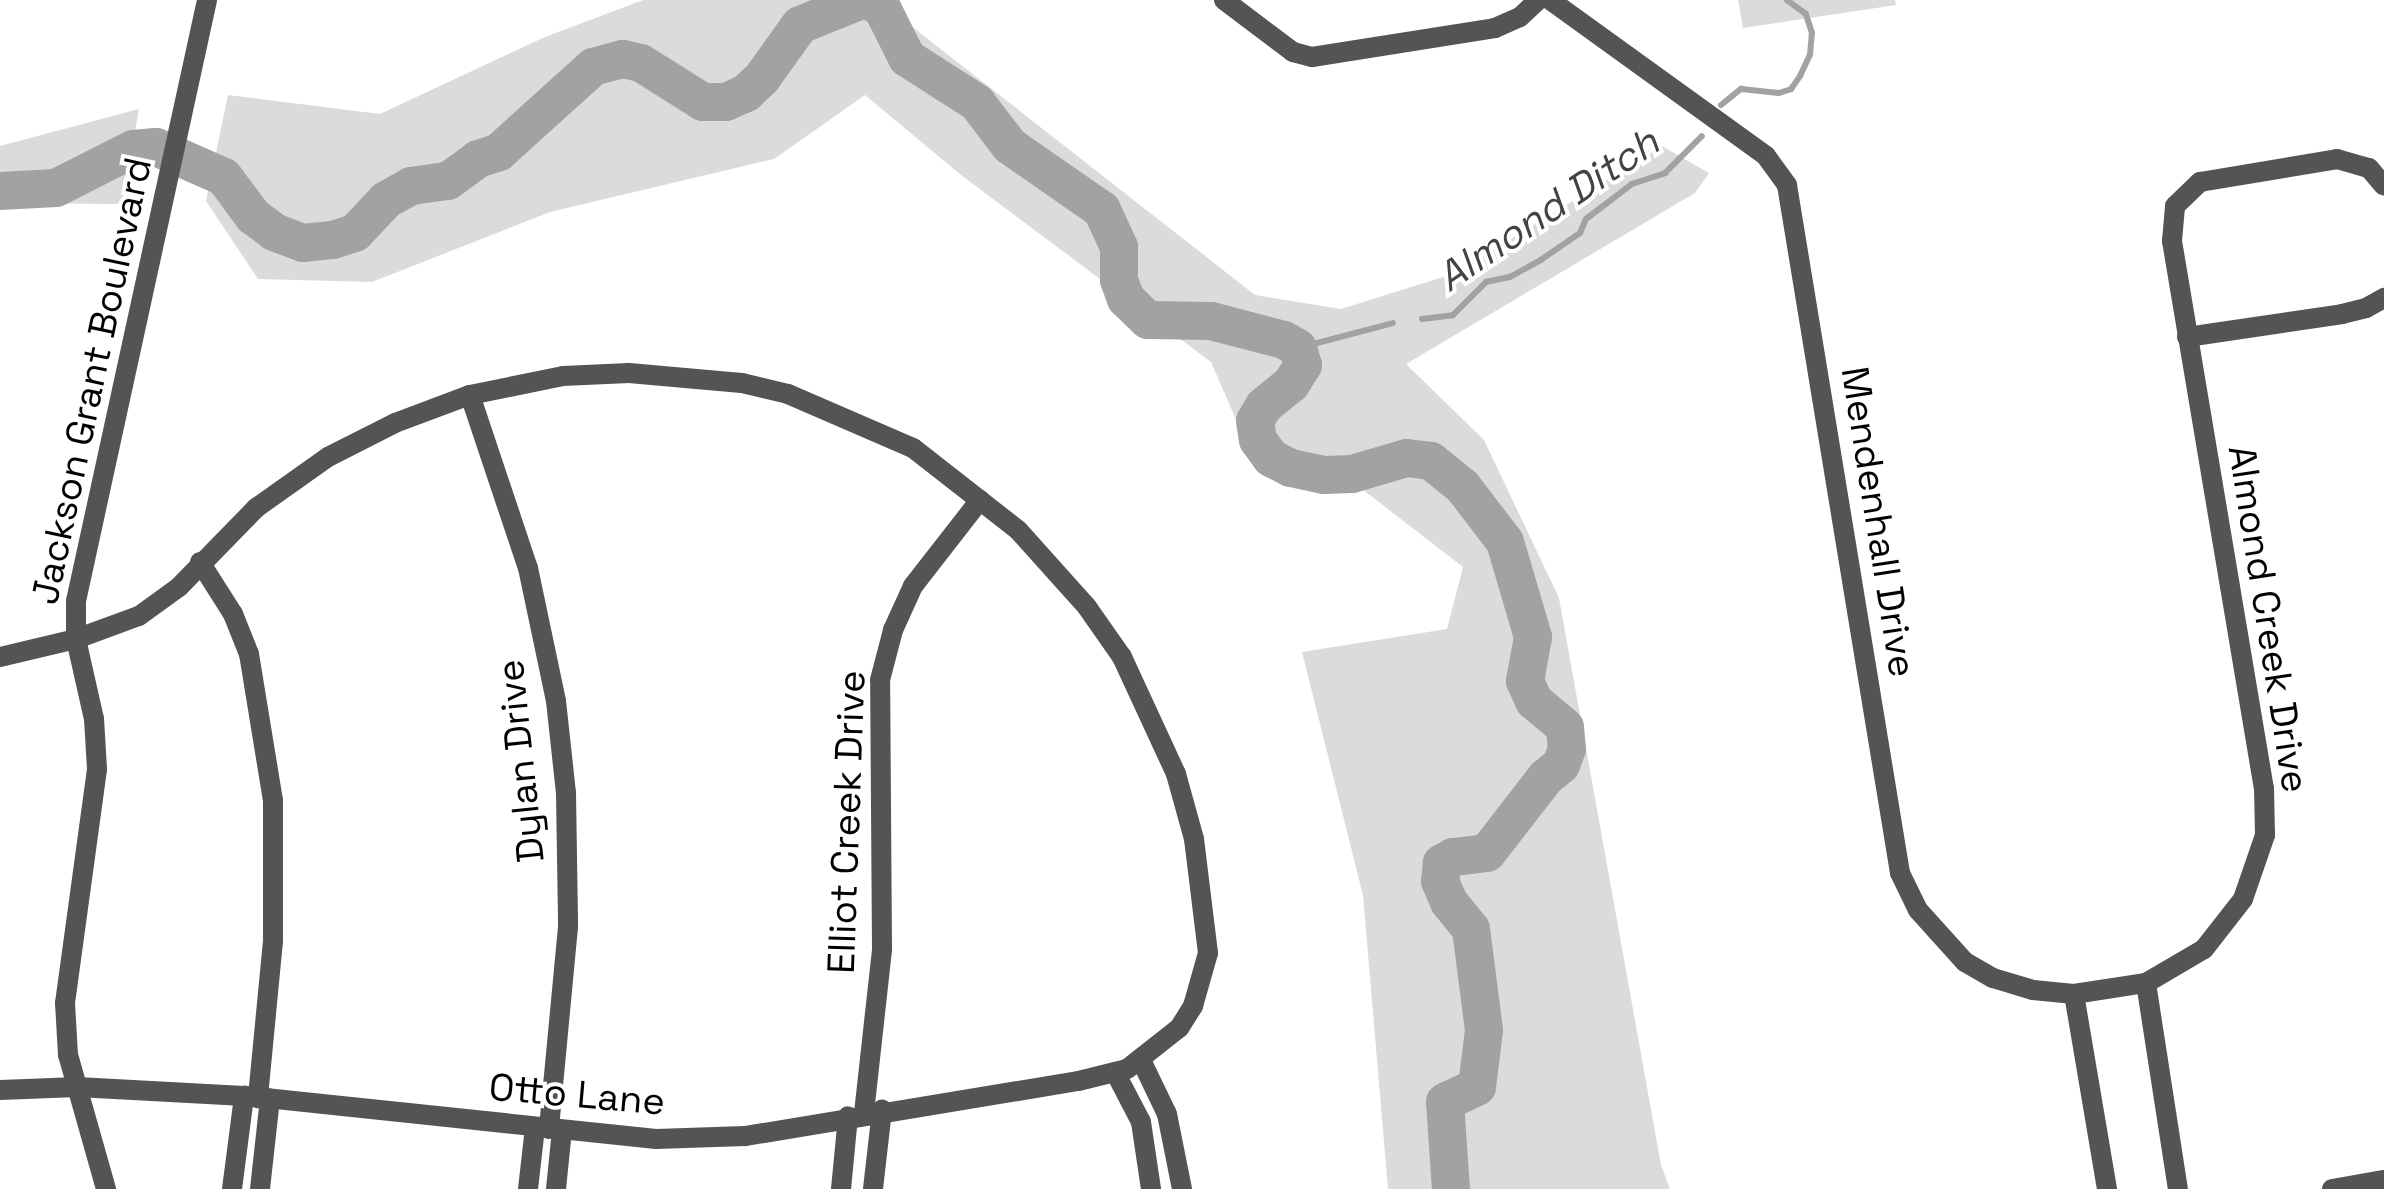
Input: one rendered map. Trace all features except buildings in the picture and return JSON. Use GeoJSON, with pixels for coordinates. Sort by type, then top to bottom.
{"type":"FeatureCollection","features":[{"type":"Feature","properties":{"kind":"street","name":"Jackson Grant Boulevard"},"geometry":{"type":"LineString","coordinates":[[106,1189],[68,1055],[65,1004],[98,769],[94,719],[76,639],[76,601],[207,0]]}},
{"type":"Feature","properties":{"kind":"street"},"geometry":{"type":"LineString","coordinates":[[1224,0],[1293,52],[1312,56],[1495,28],[1520,17],[1538,0]]}},
{"type":"Feature","properties":{"kind":"street","name":"Mendenhall Drive"},"geometry":{"type":"LineString","coordinates":[[1550,0],[1757,148],[1783,177],[1792,205],[1900,873],[1918,910],[1965,962],[1993,978],[2033,990],[2074,994],[2146,983]]}},
{"type":"Feature","properties":{"kind":"street","name":"Almond Creek Drive"},"geometry":{"type":"LineString","coordinates":[[2146,983],[2204,949],[2225,926],[2243,899],[2265,835],[2264,789],[2172,241],[2175,206],[2200,182],[2337,159],[2369,168],[2384,186]]}},
{"type":"Feature","properties":{"kind":"street"},"geometry":{"type":"LineString","coordinates":[[2187,337],[2342,314],[2384,298]]}},
{"type":"Feature","properties":{"kind":"street","name":"Otto Lane"},"geometry":{"type":"LineString","coordinates":[[0,656],[76,639],[128,622],[160,604],[256,508],[328,457],[395,423],[470,396],[531,381],[599,374],[658,374],[742,382],[788,394],[914,448],[1049,561],[1122,657],[1164,743],[1187,812],[1203,896],[1208,953],[1193,1006],[1179,1028],[1141,1060],[1114,1072],[700,1140],[548,1129],[257,1097],[77,1088],[0,1090]]}},
{"type":"Feature","properties":{"kind":"street","name":"Dylan Drive"},"geometry":{"type":"LineString","coordinates":[[470,396],[528,568],[556,701],[566,793],[568,928],[548,1129],[528,1189]]}},
{"type":"Feature","properties":{"kind":"street","name":"Elliot Creek Drive"},"geometry":{"type":"LineString","coordinates":[[841,1189],[865,1113],[882,949],[880,680],[893,630],[913,586],[980,500]]}},
{"type":"Feature","properties":{"kind":"street"},"geometry":{"type":"LineString","coordinates":[[200,562],[233,614],[248,654],[273,800],[273,940],[257,1097],[260,1189]]}},
{"type":"Feature","properties":{"kind":"street"},"geometry":{"type":"LineString","coordinates":[[2146,983],[2178,1189]]}},
{"type":"Feature","properties":{"kind":"street"},"geometry":{"type":"LineString","coordinates":[[2074,994],[2107,1189]]}},
{"type":"Feature","properties":{"kind":"street"},"geometry":{"type":"LineString","coordinates":[[1141,1060],[1167,1114],[1182,1189]]}},
{"type":"Feature","properties":{"kind":"street"},"geometry":{"type":"LineString","coordinates":[[1114,1072],[1141,1122],[1152,1189]]}},
{"type":"Feature","properties":{"kind":"street"},"geometry":{"type":"LineString","coordinates":[[232,1189],[257,1097]]}},
{"type":"Feature","properties":{"kind":"street","name":"Elliot Creek Drive"},"geometry":{"type":"LineString","coordinates":[[865,1113],[873,1189]]}},
{"type":"Feature","properties":{"kind":"street","name":"Dylan Drive"},"geometry":{"type":"LineString","coordinates":[[548,1129],[556,1189]]}},
{"type":"Feature","properties":{"kind":"street"},"geometry":{"type":"LineString","coordinates":[[2332,1189],[2384,1180]]}},
{"type":"Feature","properties":{"kind":"shaded area"},"geometry":{"type":"Polygon","coordinates":[[[643,0],[878,0],[1255,295],[1341,309],[1456,273],[1662,146],[1709,173],[1695,193],[1406,364],[1484,440],[1559,598],[1661,1165],[1670,1189],[1388,1189],[1363,895],[1302,652],[1447,629],[1463,567],[1358,486],[1257,468],[1211,362],[961,175],[865,95],[774,159],[550,212],[372,282],[258,279],[206,201],[228,95],[380,114],[545,37],[643,0]]]}},
{"type":"Feature","properties":{"kind":"shaded area"},"geometry":{"type":"Polygon","coordinates":[[[1738,0],[1895,0],[1896,5],[1743,28],[1738,0]]]}},
{"type":"Feature","properties":{"kind":"shaded area"},"geometry":{"type":"Polygon","coordinates":[[[139,109],[122,204],[0,203],[0,146],[139,109]]]}},
{"type":"Feature","properties":{"kind":"waterway"},"geometry":{"type":"LineString","coordinates":[[0,191],[56,188],[133,149],[156,147],[224,177],[253,216],[274,232],[303,243],[333,240],[355,233],[386,200],[411,186],[448,181],[478,159],[499,152],[593,67],[623,59],[641,63],[703,102],[726,102],[746,93],[762,78],[800,25],[862,0]]}},
{"type":"Feature","properties":{"kind":"waterway"},"geometry":{"type":"LineString","coordinates":[[868,0],[882,8],[907,58],[977,103],[1010,146],[1102,210],[1119,247],[1119,280],[1126,299],[1148,320],[1211,321],[1284,340],[1298,348],[1303,365],[1291,384],[1264,406],[1255,421],[1258,440],[1271,458],[1291,468],[1324,475],[1352,474],[1407,458],[1431,461],[1463,487],[1505,542],[1533,637],[1525,681],[1534,701],[1565,727],[1567,749],[1561,765],[1546,777],[1487,853],[1453,857],[1442,863],[1440,881],[1449,902],[1471,929],[1484,1030],[1477,1087],[1445,1102],[1451,1189]]}},
{"type":"Feature","properties":{"kind":"waterway","name":"Almond Ditch"},"geometry":{"type":"LineString","coordinates":[[1721,105],[1741,89],[1779,93],[1791,89],[1800,76],[1810,55],[1812,33],[1806,14],[1787,0]]}},
{"type":"Feature","properties":{"kind":"waterway","name":"Almond Ditch"},"geometry":{"type":"LineString","coordinates":[[1422,319],[1453,315],[1486,282],[1510,277],[1542,259],[1580,233],[1586,219],[1632,184],[1665,173],[1702,136]]}},
{"type":"Feature","properties":{"kind":"waterway","name":"Almond Ditch"},"geometry":{"type":"LineString","coordinates":[[1298,348],[1393,323]]}}]}
